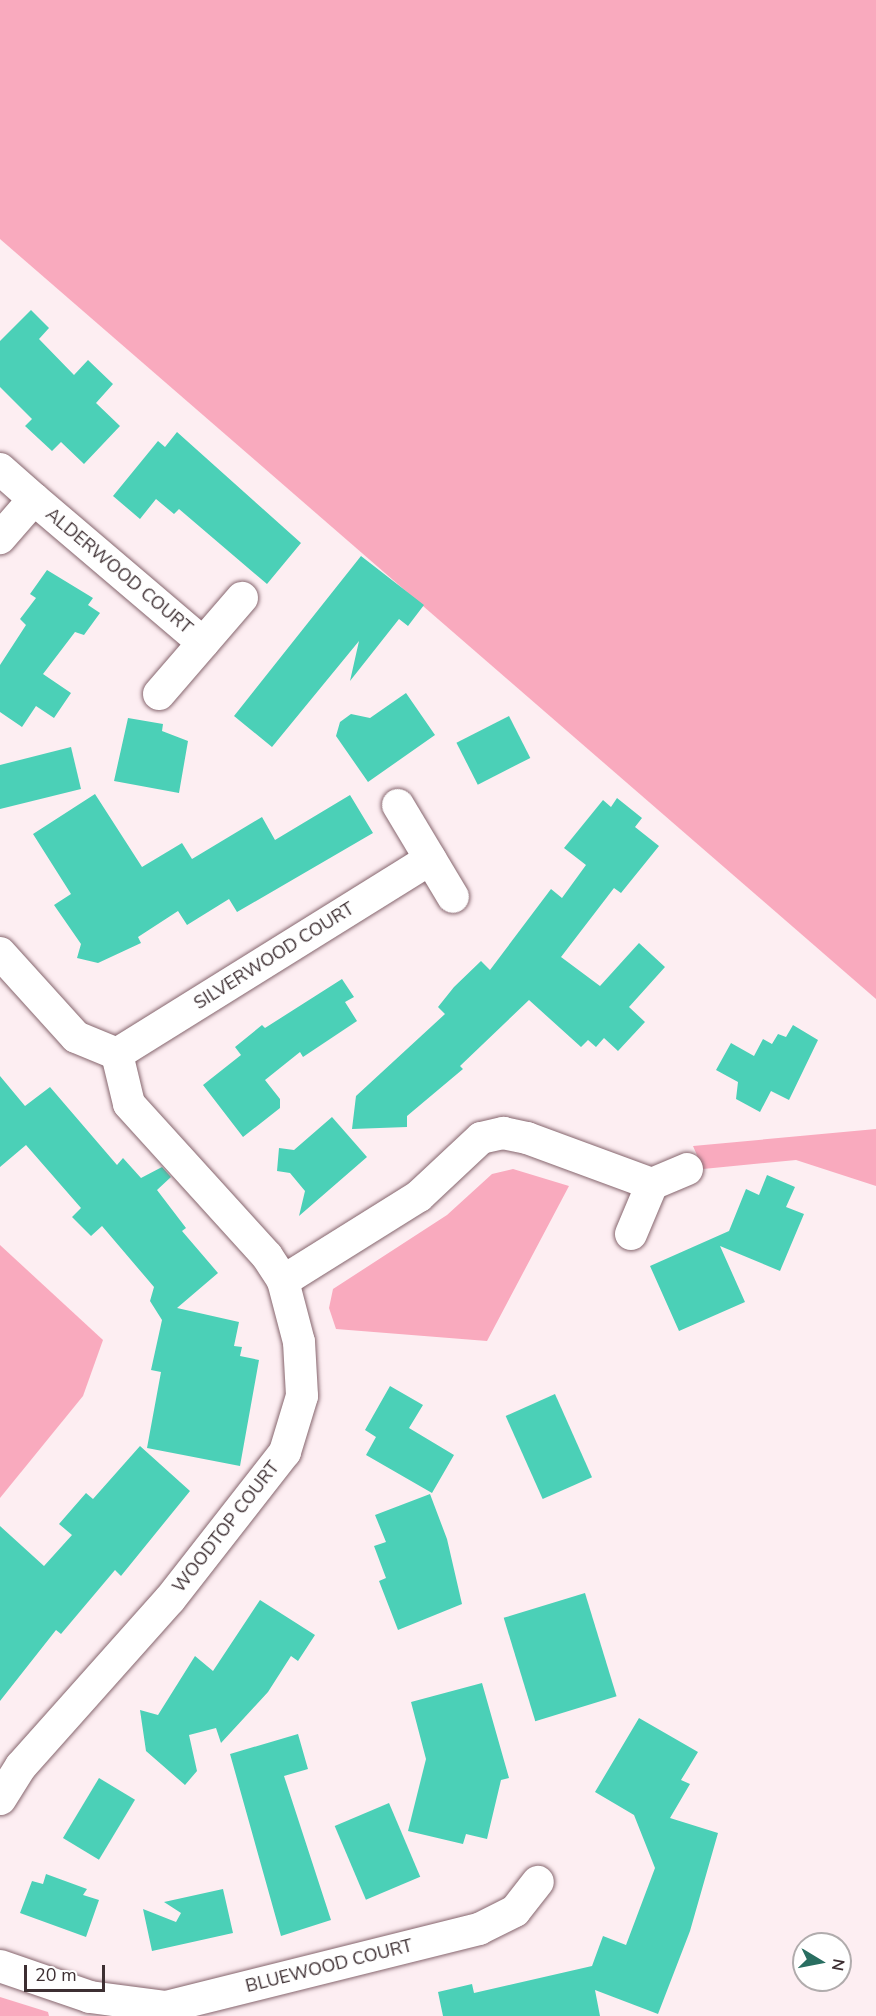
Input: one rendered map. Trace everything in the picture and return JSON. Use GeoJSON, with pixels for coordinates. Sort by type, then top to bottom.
{"type":"FeatureCollection","features":[{"type":"Feature","properties":{"kind":"street"},"geometry":{"type":"LineString","coordinates":[[0,469],[34,500],[0,538]]}},
{"type":"Feature","properties":{"kind":"street","name":"ALDERWOOD COURT"},"geometry":{"type":"LineString","coordinates":[[34,500],[203,643]]}},
{"type":"Feature","properties":{"kind":"street","name":"ALDERWOOD COURT"},"geometry":{"type":"LineString","coordinates":[[159,694],[242,598]]}},
{"type":"Feature","properties":{"kind":"street"},"geometry":{"type":"LineString","coordinates":[[398,805],[453,897]]}},
{"type":"Feature","properties":{"kind":"street","name":"SILVERWOOD COURT"},"geometry":{"type":"LineString","coordinates":[[117,1054],[430,859]]}},
{"type":"Feature","properties":{"kind":"street"},"geometry":{"type":"LineString","coordinates":[[0,953],[76,1037],[117,1054]]}},
{"type":"Feature","properties":{"kind":"street","name":"WOODTOP COURT"},"geometry":{"type":"LineString","coordinates":[[0,1799],[21,1766],[170,1599],[285,1452],[302,1396],[299,1342],[283,1281],[267,1256],[129,1104],[117,1054]]}},
{"type":"Feature","properties":{"kind":"street"},"geometry":{"type":"LineString","coordinates":[[283,1281],[419,1196],[481,1138],[503,1133],[527,1138],[652,1184],[687,1169]]}},
{"type":"Feature","properties":{"kind":"street"},"geometry":{"type":"LineString","coordinates":[[631,1234],[652,1184]]}},
{"type":"Feature","properties":{"kind":"street","name":"BLUEWOOD COURT"},"geometry":{"type":"LineString","coordinates":[[0,1966],[90,1997],[166,2007],[479,1929],[515,1911],[538,1882]]}},
{"type":"Feature","properties":{"kind":"shaded area"},"geometry":{"type":"Polygon","coordinates":[[[0,0],[876,0],[876,999],[0,239],[0,0]]]}},
{"type":"Feature","properties":{"kind":"shaded area"},"geometry":{"type":"Polygon","coordinates":[[[876,1129],[876,1186],[796,1160],[703,1169],[693,1146],[876,1129]]]}},
{"type":"Feature","properties":{"kind":"shaded area"},"geometry":{"type":"Polygon","coordinates":[[[513,1169],[569,1186],[487,1341],[336,1329],[329,1308],[333,1289],[447,1215],[492,1174],[513,1169]]]}},
{"type":"Feature","properties":{"kind":"shaded area"},"geometry":{"type":"Polygon","coordinates":[[[0,1245],[103,1340],[83,1396],[0,1498],[0,1245]]]}},
{"type":"Feature","properties":{"kind":"shaded area"},"geometry":{"type":"Polygon","coordinates":[[[0,1997],[48,2012],[49,2016],[0,2016],[0,1997]]]}},
{"type":"Feature","properties":{"kind":"building"},"geometry":{"type":"Polygon","coordinates":[[[31,310],[49,328],[39,339],[74,375],[88,360],[113,384],[96,403],[120,426],[84,464],[61,442],[52,451],[25,426],[32,419],[0,387],[0,341],[31,310]]]}},
{"type":"Feature","properties":{"kind":"building"},"geometry":{"type":"Polygon","coordinates":[[[177,432],[301,543],[267,584],[179,509],[174,514],[156,499],[140,519],[113,496],[158,441],[165,447],[177,432]]]}},
{"type":"Feature","properties":{"kind":"building"},"geometry":{"type":"Polygon","coordinates":[[[361,556],[424,605],[408,626],[399,619],[350,681],[359,641],[272,747],[234,716],[361,556]]]}},
{"type":"Feature","properties":{"kind":"building"},"geometry":{"type":"Polygon","coordinates":[[[47,570],[93,598],[88,605],[100,613],[84,635],[75,632],[43,674],[71,693],[54,718],[36,706],[22,727],[0,712],[0,665],[26,625],[20,619],[36,598],[30,594],[47,570]]]}},
{"type":"Feature","properties":{"kind":"building"},"geometry":{"type":"Polygon","coordinates":[[[406,693],[435,735],[368,782],[336,736],[340,722],[351,714],[370,718],[406,693]]]}},
{"type":"Feature","properties":{"kind":"building"},"geometry":{"type":"Polygon","coordinates":[[[509,716],[530,758],[478,785],[456,743],[509,716]]]}},
{"type":"Feature","properties":{"kind":"building"},"geometry":{"type":"Polygon","coordinates":[[[128,718],[163,724],[162,731],[188,741],[179,793],[114,781],[128,718]]]}},
{"type":"Feature","properties":{"kind":"building"},"geometry":{"type":"Polygon","coordinates":[[[71,747],[81,789],[0,809],[0,765],[71,747]]]}},
{"type":"Feature","properties":{"kind":"building"},"geometry":{"type":"Polygon","coordinates":[[[95,794],[142,867],[182,843],[192,859],[262,817],[275,840],[350,795],[373,833],[237,912],[229,899],[187,925],[178,911],[138,937],[141,943],[98,963],[77,958],[81,944],[54,905],[71,894],[33,834],[95,794]]]}},
{"type":"Feature","properties":{"kind":"building"},"geometry":{"type":"Polygon","coordinates":[[[617,798],[642,818],[635,827],[659,846],[621,893],[614,888],[561,957],[600,986],[639,943],[665,967],[629,1007],[645,1022],[618,1051],[604,1038],[596,1047],[588,1040],[581,1047],[529,1000],[460,1066],[463,1069],[407,1116],[407,1127],[352,1129],[356,1096],[445,1014],[438,1007],[454,987],[481,961],[490,970],[551,889],[562,898],[586,865],[564,848],[603,800],[611,807],[617,798]]]}},
{"type":"Feature","properties":{"kind":"building"},"geometry":{"type":"Polygon","coordinates":[[[342,979],[354,997],[345,1002],[357,1021],[303,1057],[300,1052],[265,1080],[280,1099],[280,1108],[243,1137],[203,1085],[241,1055],[235,1047],[262,1025],[265,1028],[342,979]]]}},
{"type":"Feature","properties":{"kind":"building"},"geometry":{"type":"Polygon","coordinates":[[[793,1025],[818,1040],[789,1100],[771,1091],[760,1112],[736,1099],[738,1082],[716,1070],[731,1043],[754,1056],[763,1039],[772,1044],[778,1034],[786,1037],[793,1025]]]}},
{"type":"Feature","properties":{"kind":"building"},"geometry":{"type":"Polygon","coordinates":[[[0,1076],[25,1106],[50,1087],[117,1165],[123,1158],[141,1178],[162,1167],[171,1177],[157,1190],[186,1228],[182,1231],[218,1273],[177,1308],[239,1322],[234,1346],[242,1347],[240,1356],[259,1360],[240,1466],[147,1448],[161,1372],[151,1370],[162,1320],[150,1301],[154,1287],[102,1226],[91,1236],[72,1217],[81,1208],[26,1145],[0,1167],[0,1076]]]}},
{"type":"Feature","properties":{"kind":"building"},"geometry":{"type":"Polygon","coordinates":[[[332,1117],[367,1157],[299,1216],[305,1191],[290,1173],[277,1171],[279,1148],[294,1150],[332,1117]]]}},
{"type":"Feature","properties":{"kind":"building"},"geometry":{"type":"Polygon","coordinates":[[[767,1175],[795,1187],[786,1207],[804,1214],[780,1271],[720,1246],[745,1302],[679,1331],[650,1266],[729,1231],[746,1189],[759,1195],[767,1175]]]}},
{"type":"Feature","properties":{"kind":"building"},"geometry":{"type":"Polygon","coordinates":[[[390,1386],[423,1405],[409,1428],[454,1455],[432,1493],[366,1455],[376,1437],[365,1430],[390,1386]]]}},
{"type":"Feature","properties":{"kind":"building"},"geometry":{"type":"Polygon","coordinates":[[[555,1394],[592,1477],[543,1499],[506,1416],[555,1394]]]}},
{"type":"Feature","properties":{"kind":"building"},"geometry":{"type":"Polygon","coordinates":[[[140,1446],[190,1491],[121,1576],[115,1570],[61,1634],[56,1630],[0,1701],[0,1526],[44,1566],[72,1535],[59,1524],[86,1493],[93,1499],[140,1446]]]}},
{"type":"Feature","properties":{"kind":"building"},"geometry":{"type":"Polygon","coordinates":[[[430,1494],[447,1539],[462,1604],[398,1630],[379,1581],[386,1578],[374,1546],[386,1542],[375,1515],[430,1494]]]}},
{"type":"Feature","properties":{"kind":"building"},"geometry":{"type":"Polygon","coordinates":[[[585,1593],[617,1696],[535,1721],[504,1618],[585,1593]]]}},
{"type":"Feature","properties":{"kind":"building"},"geometry":{"type":"Polygon","coordinates":[[[260,1600],[315,1635],[298,1661],[291,1656],[268,1692],[221,1743],[216,1728],[189,1735],[197,1771],[185,1785],[146,1751],[140,1710],[158,1715],[195,1656],[213,1671],[260,1600]]]}},
{"type":"Feature","properties":{"kind":"building"},"geometry":{"type":"Polygon","coordinates":[[[482,1683],[509,1778],[501,1780],[487,1839],[466,1834],[463,1844],[408,1831],[426,1759],[411,1702],[482,1683]]]}},
{"type":"Feature","properties":{"kind":"building"},"geometry":{"type":"Polygon","coordinates":[[[639,1718],[698,1752],[681,1780],[690,1784],[670,1818],[718,1833],[690,1931],[658,2014],[595,1990],[600,2016],[443,2016],[438,1992],[472,1984],[474,1993],[592,1966],[603,1936],[626,1945],[655,1868],[634,1815],[595,1792],[639,1718]]]}},
{"type":"Feature","properties":{"kind":"building"},"geometry":{"type":"Polygon","coordinates":[[[298,1734],[308,1769],[284,1776],[331,1920],[281,1936],[230,1754],[298,1734]]]}},
{"type":"Feature","properties":{"kind":"building"},"geometry":{"type":"Polygon","coordinates":[[[99,1778],[135,1800],[99,1860],[63,1838],[99,1778]]]}},
{"type":"Feature","properties":{"kind":"building"},"geometry":{"type":"Polygon","coordinates":[[[389,1803],[420,1877],[366,1900],[335,1826],[389,1803]]]}},
{"type":"Feature","properties":{"kind":"building"},"geometry":{"type":"Polygon","coordinates":[[[46,1874],[87,1889],[83,1895],[99,1900],[86,1937],[20,1913],[32,1881],[43,1884],[46,1874]]]}},
{"type":"Feature","properties":{"kind":"building"},"geometry":{"type":"Polygon","coordinates":[[[223,1889],[233,1933],[152,1951],[143,1909],[176,1922],[181,1913],[164,1902],[223,1889]]]}}]}
